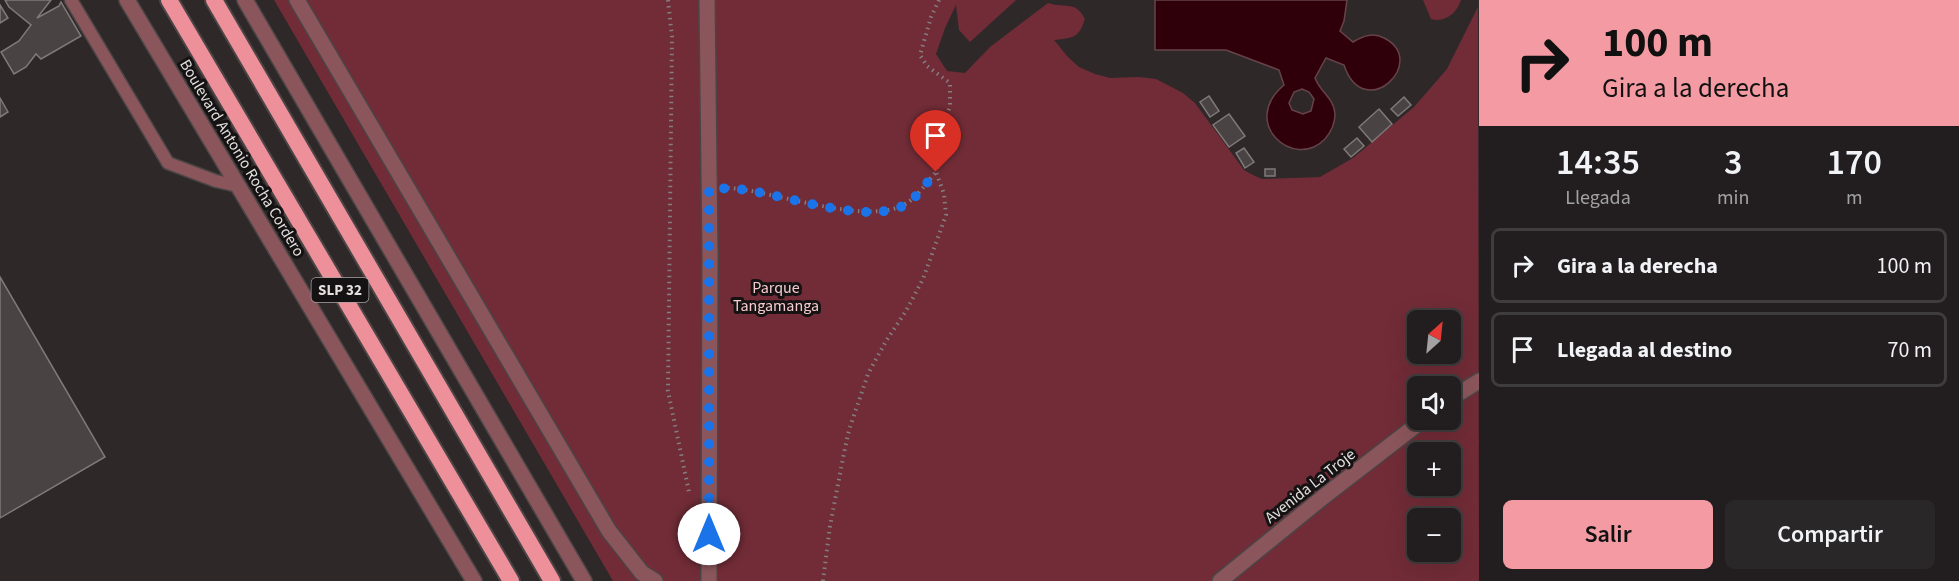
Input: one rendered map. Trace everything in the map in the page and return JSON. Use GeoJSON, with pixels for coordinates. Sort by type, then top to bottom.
{"type":"FeatureCollection","features":[{"type":"Feature","properties":{"kind":"highway","name":"SLP 32"},"geometry":{"type":"LineString","coordinates":[[169,0],[511,581]]}},
{"type":"Feature","properties":{"kind":"highway","name":"SLP 32"},"geometry":{"type":"LineString","coordinates":[[214,0],[552,581]]}},
{"type":"Feature","properties":{"kind":"street","name":"Boulevard Antonio Rocha Cordero"},"geometry":{"type":"LineString","coordinates":[[127,0],[474,581]]}},
{"type":"Feature","properties":{"kind":"street"},"geometry":{"type":"LineString","coordinates":[[245,0],[584,581]]}},
{"type":"Feature","properties":{"kind":"street"},"geometry":{"type":"LineString","coordinates":[[297,0],[609,531],[642,573],[655,581]]}},
{"type":"Feature","properties":{"kind":"street"},"geometry":{"type":"LineString","coordinates":[[707,0],[709,581]]}},
{"type":"Feature","properties":{"kind":"street"},"geometry":{"type":"LineString","coordinates":[[1461,392],[1479,381]]}},
{"type":"Feature","properties":{"kind":"street","name":"Avenida La Troje"},"geometry":{"type":"LineString","coordinates":[[1220,581],[1322,498],[1411,430]]}},
{"type":"Feature","properties":{"kind":"lane"},"geometry":{"type":"LineString","coordinates":[[71,0],[168,163],[216,181],[238,186]]}},
{"type":"Feature","properties":{"kind":"path"},"geometry":{"type":"LineString","coordinates":[[668,0],[672,37],[668,391],[691,503]]}},
{"type":"Feature","properties":{"kind":"path"},"geometry":{"type":"LineString","coordinates":[[823,581],[830,526],[849,430],[868,374],[885,341],[906,311],[923,279],[946,215],[944,194],[936,172],[942,133],[950,106],[950,83],[927,66],[920,55],[931,17],[939,0]]}},
{"type":"Feature","properties":{"kind":"path"},"geometry":{"type":"LineString","coordinates":[[709,189],[753,191],[828,207],[872,211],[895,208],[907,203],[936,172]]}},
{"type":"Feature","properties":{"kind":"green space","name":"Parque Tangamanga"},"geometry":{"type":"Polygon","coordinates":[[[274,0],[1016,0],[970,42],[959,30],[956,5],[936,54],[947,71],[965,73],[990,47],[1048,3],[1070,6],[1081,13],[1085,19],[1083,25],[1074,36],[1054,40],[1079,67],[1110,78],[1156,79],[1183,93],[1195,103],[1244,170],[1262,179],[1320,177],[1353,158],[1414,107],[1447,69],[1478,7],[1479,581],[613,581],[274,0]]]}},
{"type":"Feature","properties":{"kind":"green space"},"geometry":{"type":"Polygon","coordinates":[[[1423,0],[1461,0],[1457,9],[1450,16],[1436,20],[1431,19],[1423,0]]]}},
{"type":"Feature","properties":{"kind":"shaded area"},"geometry":{"type":"Polygon","coordinates":[[[1155,0],[1347,0],[1340,31],[1353,42],[1368,36],[1376,35],[1384,38],[1396,48],[1400,60],[1397,72],[1389,83],[1378,89],[1365,89],[1353,82],[1344,65],[1326,58],[1315,78],[1334,108],[1333,124],[1325,139],[1312,147],[1299,149],[1287,146],[1276,138],[1269,127],[1267,114],[1272,100],[1284,85],[1279,70],[1226,50],[1155,50],[1155,0]],[[1302,89],[1294,92],[1289,103],[1292,110],[1303,114],[1311,111],[1314,99],[1309,92],[1302,89]]]}},
{"type":"Feature","properties":{"kind":"building"},"geometry":{"type":"Polygon","coordinates":[[[5,0],[51,0],[37,18],[59,6],[61,2],[81,36],[41,59],[36,54],[26,67],[14,74],[1,52],[19,41],[31,25],[9,7],[5,0]]]}},
{"type":"Feature","properties":{"kind":"building"},"geometry":{"type":"Polygon","coordinates":[[[0,5],[8,18],[0,23],[0,5]]]}},
{"type":"Feature","properties":{"kind":"building"},"geometry":{"type":"Polygon","coordinates":[[[1209,96],[1219,111],[1210,117],[1200,102],[1209,96]]]}},
{"type":"Feature","properties":{"kind":"building"},"geometry":{"type":"Polygon","coordinates":[[[1404,97],[1411,105],[1398,116],[1391,109],[1404,97]]]}},
{"type":"Feature","properties":{"kind":"building"},"geometry":{"type":"Polygon","coordinates":[[[0,98],[8,112],[0,117],[0,98]]]}},
{"type":"Feature","properties":{"kind":"building"},"geometry":{"type":"Polygon","coordinates":[[[1379,109],[1392,124],[1372,142],[1359,127],[1379,109]]]}},
{"type":"Feature","properties":{"kind":"building"},"geometry":{"type":"Polygon","coordinates":[[[1229,114],[1245,136],[1229,147],[1213,125],[1229,114]]]}},
{"type":"Feature","properties":{"kind":"building"},"geometry":{"type":"Polygon","coordinates":[[[1357,138],[1364,146],[1351,157],[1344,149],[1357,138]]]}},
{"type":"Feature","properties":{"kind":"building"},"geometry":{"type":"Polygon","coordinates":[[[1244,148],[1254,162],[1245,168],[1236,153],[1244,148]]]}},
{"type":"Feature","properties":{"kind":"building"},"geometry":{"type":"Polygon","coordinates":[[[1265,169],[1275,169],[1275,176],[1265,176],[1265,169]]]}},
{"type":"Feature","properties":{"kind":"building"},"geometry":{"type":"Polygon","coordinates":[[[0,277],[105,457],[0,518],[0,277]]]}},
{"type":"Feature","properties":{"kind":"route"},"geometry":{"type":"LineString","coordinates":[[709,534],[709,189],[731,188],[828,207],[872,211],[895,208],[907,203],[936,172]]}}]}
